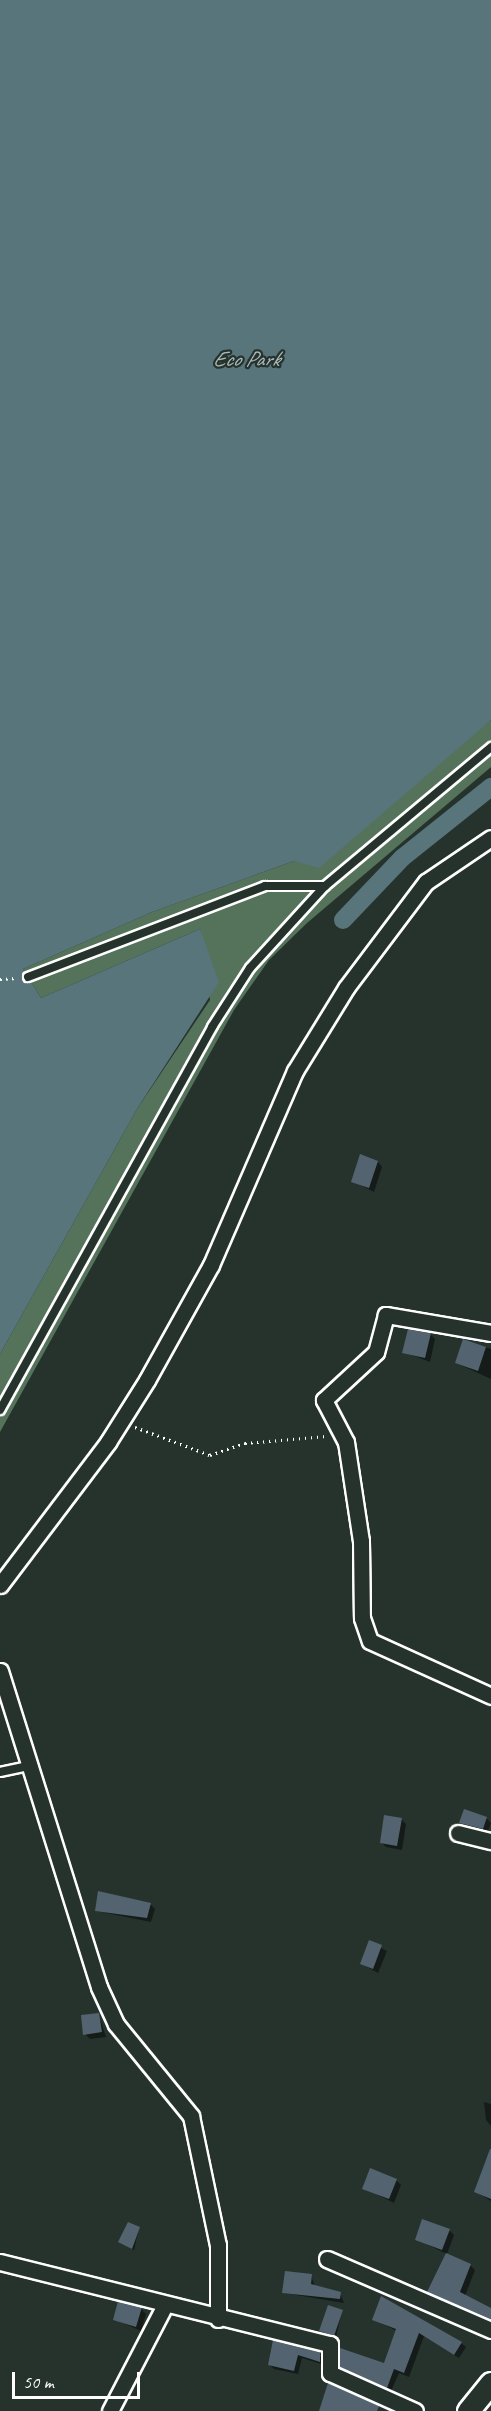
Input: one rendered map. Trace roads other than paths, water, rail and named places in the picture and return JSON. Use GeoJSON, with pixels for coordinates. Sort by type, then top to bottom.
{"type":"FeatureCollection","features":[{"type":"Feature","properties":{"kind":"street"},"geometry":{"type":"LineString","coordinates":[[0,1585],[122,1421],[211,1265],[287,1088],[346,988],[426,882],[491,838]]}},
{"type":"Feature","properties":{"kind":"street"},"geometry":{"type":"LineString","coordinates":[[491,1333],[383,1316],[376,1352],[324,1400],[346,1442],[361,1541],[364,1632],[378,1646],[491,1696]]}},
{"type":"Feature","properties":{"kind":"street"},"geometry":{"type":"LineString","coordinates":[[0,1671],[99,1988],[116,2024],[194,2123],[218,2245],[218,2319]]}},
{"type":"Feature","properties":{"kind":"street"},"geometry":{"type":"LineString","coordinates":[[458,1833],[491,1841]]}},
{"type":"Feature","properties":{"kind":"street"},"geometry":{"type":"LineString","coordinates":[[327,2259],[491,2331]]}},
{"type":"Feature","properties":{"kind":"street"},"geometry":{"type":"LineString","coordinates":[[0,2262],[218,2319],[330,2344],[330,2373],[415,2411]]}},
{"type":"Feature","properties":{"kind":"street"},"geometry":{"type":"LineString","coordinates":[[110,2411],[165,2305]]}},
{"type":"Feature","properties":{"kind":"street"},"geometry":{"type":"LineString","coordinates":[[468,2411],[489,2388]]}},
{"type":"Feature","properties":{"kind":"lane"},"geometry":{"type":"LineString","coordinates":[[0,1410],[212,1027],[250,968],[325,886],[491,747]]}},
{"type":"Feature","properties":{"kind":"lane"},"geometry":{"type":"LineString","coordinates":[[28,977],[265,886],[325,886]]}},
{"type":"Feature","properties":{"kind":"lane"},"geometry":{"type":"LineString","coordinates":[[0,1772],[28,1766]]}},
{"type":"Feature","properties":{"kind":"water","name":"Eco Park"},"geometry":{"type":"Polygon","coordinates":[[[0,0],[491,0],[491,720],[319,868],[294,861],[152,912],[23,969],[41,998],[200,929],[219,982],[137,1109],[0,1354],[0,0]]]}},
{"type":"Feature","properties":{"kind":"waterway"},"geometry":{"type":"LineString","coordinates":[[343,920],[402,858],[491,787]]}}]}
